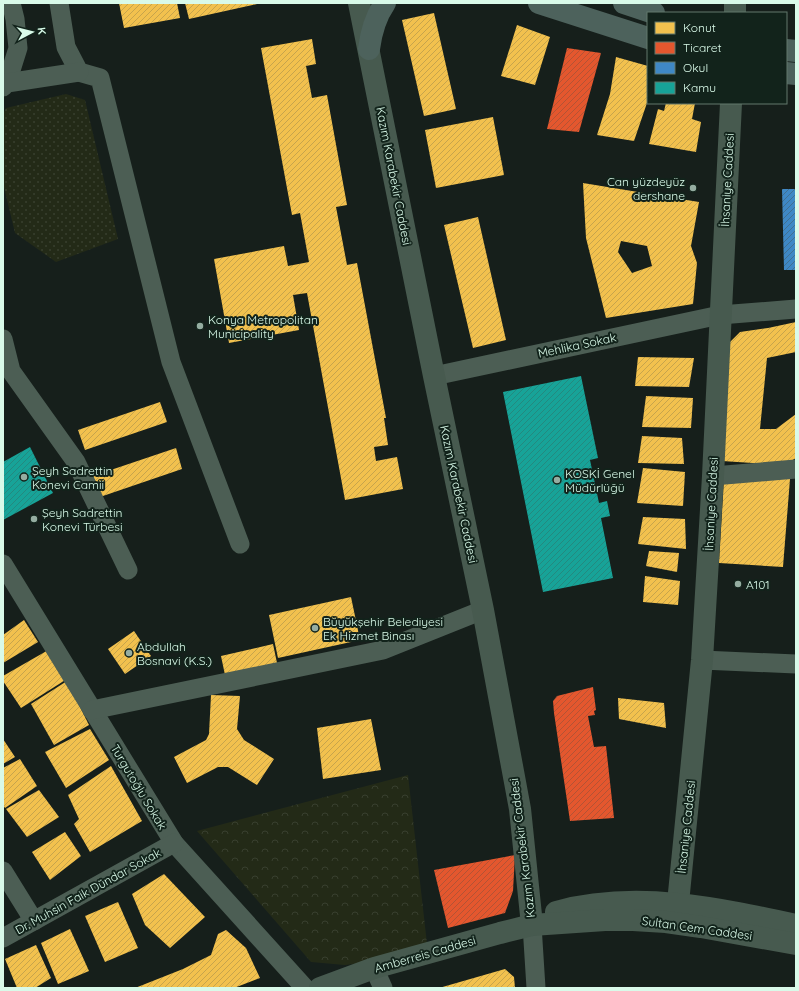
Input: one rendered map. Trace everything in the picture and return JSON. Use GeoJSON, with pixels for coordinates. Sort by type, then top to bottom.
{"type":"FeatureCollection","features":[{"type":"Feature","properties":{"kind":"main road","name":"Kazım Karabekir Caddesi"},"geometry":{"type":"LineString","coordinates":[[359,3],[483,610],[520,809],[532,925]]}},
{"type":"Feature","properties":{"kind":"main road"},"geometry":{"type":"LineString","coordinates":[[369,49],[371,34],[382,8],[386,3]]}},
{"type":"Feature","properties":{"kind":"main road"},"geometry":{"type":"LineString","coordinates":[[539,3],[647,38]]}},
{"type":"Feature","properties":{"kind":"main road"},"geometry":{"type":"LineString","coordinates":[[624,3],[651,12]]}},
{"type":"Feature","properties":{"kind":"main road","name":"İhsaniye Caddesi"},"geometry":{"type":"LineString","coordinates":[[678,903],[702,660],[713,476],[731,104]]}},
{"type":"Feature","properties":{"kind":"main road","name":"Sultan Cem Caddesi"},"geometry":{"type":"LineString","coordinates":[[532,925],[550,914],[570,908],[640,902],[678,903],[738,912],[796,925]]}},
{"type":"Feature","properties":{"kind":"main road","name":"Sultan Cem Caddesi"},"geometry":{"type":"LineString","coordinates":[[532,925],[605,920],[666,922],[796,944]]}},
{"type":"Feature","properties":{"kind":"main road","name":"Amberreis Caddesi"},"geometry":{"type":"LineString","coordinates":[[320,988],[374,968],[532,925]]}},
{"type":"Feature","properties":{"kind":"street"},"geometry":{"type":"LineString","coordinates":[[11,3],[15,20],[18,48],[5,85],[79,72],[100,78],[171,362],[240,544]]}},
{"type":"Feature","properties":{"kind":"street"},"geometry":{"type":"LineString","coordinates":[[59,3],[66,47],[79,72]]}},
{"type":"Feature","properties":{"kind":"street","name":"Mehlika Sokak"},"geometry":{"type":"LineString","coordinates":[[434,376],[720,315],[796,309]]}},
{"type":"Feature","properties":{"kind":"street"},"geometry":{"type":"LineString","coordinates":[[3,339],[11,371],[76,462],[128,570]]}},
{"type":"Feature","properties":{"kind":"street"},"geometry":{"type":"LineString","coordinates":[[713,476],[796,469]]}},
{"type":"Feature","properties":{"kind":"street","name":"Turgutoğlu Sokak"},"geometry":{"type":"LineString","coordinates":[[3,564],[174,843],[305,988]]}},
{"type":"Feature","properties":{"kind":"street"},"geometry":{"type":"LineString","coordinates":[[92,710],[383,650],[483,610]]}},
{"type":"Feature","properties":{"kind":"street"},"geometry":{"type":"LineString","coordinates":[[702,660],[796,664]]}},
{"type":"Feature","properties":{"kind":"street","name":"Dr. Muhsin Faik Dündar Sokak"},"geometry":{"type":"LineString","coordinates":[[3,938],[174,843]]}},
{"type":"Feature","properties":{"kind":"street"},"geometry":{"type":"LineString","coordinates":[[3,871],[34,921]]}},
{"type":"Feature","properties":{"kind":"street","name":"Kazım Karabekir Caddesi"},"geometry":{"type":"LineString","coordinates":[[532,925],[536,988]]}},
{"type":"Feature","properties":{"kind":"street"},"geometry":{"type":"LineString","coordinates":[[374,968],[383,988]]}},
{"type":"Feature","properties":{"kind":"green space"},"geometry":{"type":"Polygon","coordinates":[[[66,94],[85,100],[118,239],[56,262],[15,233],[3,183],[3,114],[6,108],[66,94]]]}},
{"type":"Feature","properties":{"kind":"green space"},"geometry":{"type":"Polygon","coordinates":[[[408,775],[427,944],[369,962],[345,965],[311,962],[197,831],[408,775]]]}},
{"type":"Feature","properties":{"kind":"building: Konut"},"geometry":{"type":"Polygon","coordinates":[[[119,3],[177,3],[180,18],[124,28],[119,3]]]}},
{"type":"Feature","properties":{"kind":"building: Konut"},"geometry":{"type":"Polygon","coordinates":[[[185,3],[257,3],[257,4],[189,19],[185,3]]]}},
{"type":"Feature","properties":{"kind":"building: Konut"},"geometry":{"type":"Polygon","coordinates":[[[434,13],[456,109],[424,116],[402,20],[434,13]]]}},
{"type":"Feature","properties":{"kind":"building: Konut"},"geometry":{"type":"Polygon","coordinates":[[[517,25],[550,37],[535,85],[501,76],[517,25]]]}},
{"type":"Feature","properties":{"kind":"building: Konut"},"geometry":{"type":"Polygon","coordinates":[[[312,39],[316,64],[306,66],[312,98],[327,95],[347,205],[336,207],[347,265],[357,263],[386,418],[384,418],[388,445],[374,447],[376,461],[397,457],[403,489],[345,500],[307,293],[293,295],[299,330],[229,343],[214,259],[284,246],[288,266],[309,262],[300,213],[292,215],[261,48],[312,39]]]}},
{"type":"Feature","properties":{"kind":"building: Konut"},"geometry":{"type":"Polygon","coordinates":[[[616,57],[647,66],[647,103],[634,141],[597,135],[610,94],[616,57]]]}},
{"type":"Feature","properties":{"kind":"building: Konut"},"geometry":{"type":"Polygon","coordinates":[[[666,104],[695,104],[692,119],[701,122],[696,152],[649,144],[658,109],[664,111],[666,104]]]}},
{"type":"Feature","properties":{"kind":"building: Konut"},"geometry":{"type":"Polygon","coordinates":[[[493,117],[504,175],[436,188],[425,130],[493,117]]]}},
{"type":"Feature","properties":{"kind":"building: Konut"},"geometry":{"type":"Polygon","coordinates":[[[583,183],[699,202],[691,246],[697,263],[693,304],[606,318],[586,238],[583,183]],[[621,241],[618,252],[632,273],[652,266],[647,246],[621,241]]]}},
{"type":"Feature","properties":{"kind":"building: Konut"},"geometry":{"type":"Polygon","coordinates":[[[478,217],[506,340],[473,348],[444,225],[478,217]]]}},
{"type":"Feature","properties":{"kind":"building: Konut"},"geometry":{"type":"Polygon","coordinates":[[[796,322],[796,352],[767,358],[760,429],[776,429],[796,414],[796,458],[784,465],[722,461],[728,344],[740,332],[796,322]]]}},
{"type":"Feature","properties":{"kind":"building: Konut"},"geometry":{"type":"Polygon","coordinates":[[[638,357],[694,358],[689,387],[635,386],[638,357]]]}},
{"type":"Feature","properties":{"kind":"building: Konut"},"geometry":{"type":"Polygon","coordinates":[[[646,396],[693,398],[691,428],[642,427],[646,396]]]}},
{"type":"Feature","properties":{"kind":"building: Konut"},"geometry":{"type":"Polygon","coordinates":[[[160,402],[167,422],[85,450],[78,430],[160,402]]]}},
{"type":"Feature","properties":{"kind":"building: Konut"},"geometry":{"type":"Polygon","coordinates":[[[642,436],[682,438],[684,464],[638,463],[642,436]]]}},
{"type":"Feature","properties":{"kind":"building: Konut"},"geometry":{"type":"Polygon","coordinates":[[[176,448],[182,469],[100,497],[93,476],[176,448]]]}},
{"type":"Feature","properties":{"kind":"building: Konut"},"geometry":{"type":"Polygon","coordinates":[[[643,468],[685,472],[683,506],[637,503],[643,468]]]}},
{"type":"Feature","properties":{"kind":"building: Konut"},"geometry":{"type":"Polygon","coordinates":[[[724,479],[790,479],[783,567],[719,563],[724,479]]]}},
{"type":"Feature","properties":{"kind":"building: Konut"},"geometry":{"type":"Polygon","coordinates":[[[643,517],[685,519],[686,549],[638,544],[643,517]]]}},
{"type":"Feature","properties":{"kind":"building: Konut"},"geometry":{"type":"Polygon","coordinates":[[[649,551],[679,553],[677,572],[646,566],[649,551]]]}},
{"type":"Feature","properties":{"kind":"building: Konut"},"geometry":{"type":"Polygon","coordinates":[[[645,576],[680,581],[678,605],[643,602],[645,576]]]}},
{"type":"Feature","properties":{"kind":"building: Konut","name":"Büyükşehir Belediyesi Ek Hizmet Binası"},"geometry":{"type":"Polygon","coordinates":[[[351,597],[360,640],[278,658],[269,615],[351,597]]]}},
{"type":"Feature","properties":{"kind":"building: Konut"},"geometry":{"type":"Polygon","coordinates":[[[24,620],[38,642],[3,663],[3,635],[24,620]]]}},
{"type":"Feature","properties":{"kind":"building: Konut","name":"Abdullah Bosnavi (K.S.)"},"geometry":{"type":"Polygon","coordinates":[[[134,631],[151,656],[125,674],[108,649],[134,631]]]}},
{"type":"Feature","properties":{"kind":"building: Konut"},"geometry":{"type":"Polygon","coordinates":[[[273,644],[277,663],[225,675],[221,656],[273,644]]]}},
{"type":"Feature","properties":{"kind":"building: Konut"},"geometry":{"type":"Polygon","coordinates":[[[50,649],[67,679],[21,708],[3,681],[3,676],[50,649]]]}},
{"type":"Feature","properties":{"kind":"building: Konut"},"geometry":{"type":"Polygon","coordinates":[[[67,681],[89,725],[54,745],[31,704],[67,681]]]}},
{"type":"Feature","properties":{"kind":"building: Konut"},"geometry":{"type":"Polygon","coordinates":[[[211,695],[240,696],[237,729],[244,740],[274,759],[257,785],[228,767],[218,767],[187,783],[174,757],[206,740],[209,734],[211,695]]]}},
{"type":"Feature","properties":{"kind":"building: Konut"},"geometry":{"type":"Polygon","coordinates":[[[618,698],[664,703],[666,728],[619,719],[618,698]]]}},
{"type":"Feature","properties":{"kind":"building: Konut"},"geometry":{"type":"Polygon","coordinates":[[[371,719],[381,770],[323,779],[317,728],[371,719]]]}},
{"type":"Feature","properties":{"kind":"building: Konut"},"geometry":{"type":"Polygon","coordinates":[[[90,729],[109,760],[66,788],[45,752],[90,729]]]}},
{"type":"Feature","properties":{"kind":"building: Konut"},"geometry":{"type":"Polygon","coordinates":[[[3,739],[15,757],[3,764],[3,739]]]}},
{"type":"Feature","properties":{"kind":"building: Konut"},"geometry":{"type":"Polygon","coordinates":[[[20,759],[37,786],[5,808],[3,805],[3,768],[20,759]]]}},
{"type":"Feature","properties":{"kind":"building: Konut"},"geometry":{"type":"Polygon","coordinates":[[[111,766],[142,821],[90,852],[74,824],[79,819],[68,795],[111,766]]]}},
{"type":"Feature","properties":{"kind":"building: Konut"},"geometry":{"type":"Polygon","coordinates":[[[39,790],[59,817],[27,837],[6,809],[39,790]]]}},
{"type":"Feature","properties":{"kind":"building: Konut"},"geometry":{"type":"Polygon","coordinates":[[[65,832],[81,856],[50,880],[32,852],[65,832]]]}},
{"type":"Feature","properties":{"kind":"building: Konut"},"geometry":{"type":"Polygon","coordinates":[[[164,874],[205,917],[170,948],[145,925],[132,894],[164,874]]]}},
{"type":"Feature","properties":{"kind":"building: Konut"},"geometry":{"type":"Polygon","coordinates":[[[118,902],[138,948],[105,962],[85,916],[118,902]]]}},
{"type":"Feature","properties":{"kind":"building: Konut"},"geometry":{"type":"Polygon","coordinates":[[[70,929],[89,971],[58,984],[41,943],[70,929]]]}},
{"type":"Feature","properties":{"kind":"building: Konut"},"geometry":{"type":"Polygon","coordinates":[[[226,930],[246,948],[260,978],[234,988],[135,988],[183,969],[211,955],[218,934],[226,930]]]}},
{"type":"Feature","properties":{"kind":"building: Konut"},"geometry":{"type":"Polygon","coordinates":[[[36,945],[51,978],[35,988],[17,988],[5,959],[36,945]]]}},
{"type":"Feature","properties":{"kind":"building: Konut"},"geometry":{"type":"Polygon","coordinates":[[[505,969],[514,977],[515,988],[439,988],[505,969]]]}},
{"type":"Feature","properties":{"kind":"building: Ticaret"},"geometry":{"type":"Polygon","coordinates":[[[567,48],[601,53],[579,132],[547,129],[567,48]]]}},
{"type":"Feature","properties":{"kind":"building: Ticaret"},"geometry":{"type":"Polygon","coordinates":[[[593,687],[596,710],[594,711],[595,715],[588,716],[594,747],[606,746],[614,818],[570,821],[553,701],[557,696],[593,687]]]}},
{"type":"Feature","properties":{"kind":"building: Ticaret"},"geometry":{"type":"Polygon","coordinates":[[[515,855],[513,891],[505,913],[448,928],[434,870],[515,855]]]}},
{"type":"Feature","properties":{"kind":"building: Okul"},"geometry":{"type":"Polygon","coordinates":[[[782,189],[796,189],[796,270],[784,270],[782,189]]]}},
{"type":"Feature","properties":{"kind":"building: Kamu","name":"KOSKİ Genel Müdürlüğü"},"geometry":{"type":"Polygon","coordinates":[[[581,376],[598,458],[590,460],[599,503],[607,501],[610,516],[601,518],[613,578],[543,592],[503,392],[581,376]]]}},
{"type":"Feature","properties":{"kind":"building: Kamu","name":"Şeyh Sadrettin Konevi Camii"},"geometry":{"type":"Polygon","coordinates":[[[30,447],[53,493],[3,520],[3,462],[30,447]]]}},
{"type":"Feature","properties":{"kind":"place","name":"Can yüzdeyüz dershane"},"geometry":{"type":"Point","coordinates":[693,188]}},
{"type":"Feature","properties":{"kind":"place","name":"Konya Metropolitan Municipality"},"geometry":{"type":"Point","coordinates":[200,326]}},
{"type":"Feature","properties":{"kind":"place","name":"Şeyh Sadrettin Konevi Camii"},"geometry":{"type":"Point","coordinates":[24,477]}},
{"type":"Feature","properties":{"kind":"place","name":"KOSKİ Genel Müdürlüğü"},"geometry":{"type":"Point","coordinates":[557,480]}},
{"type":"Feature","properties":{"kind":"place","name":"Şeyh Sadrettin Konevi Türbesi"},"geometry":{"type":"Point","coordinates":[34,519]}},
{"type":"Feature","properties":{"kind":"place","name":"A101"},"geometry":{"type":"Point","coordinates":[738,584]}},
{"type":"Feature","properties":{"kind":"place","name":"Büyükşehir Belediyesi Ek Hizmet Binası"},"geometry":{"type":"Point","coordinates":[315,628]}},
{"type":"Feature","properties":{"kind":"place","name":"Abdullah Bosnavi (K.S.)"},"geometry":{"type":"Point","coordinates":[129,653]}}]}
